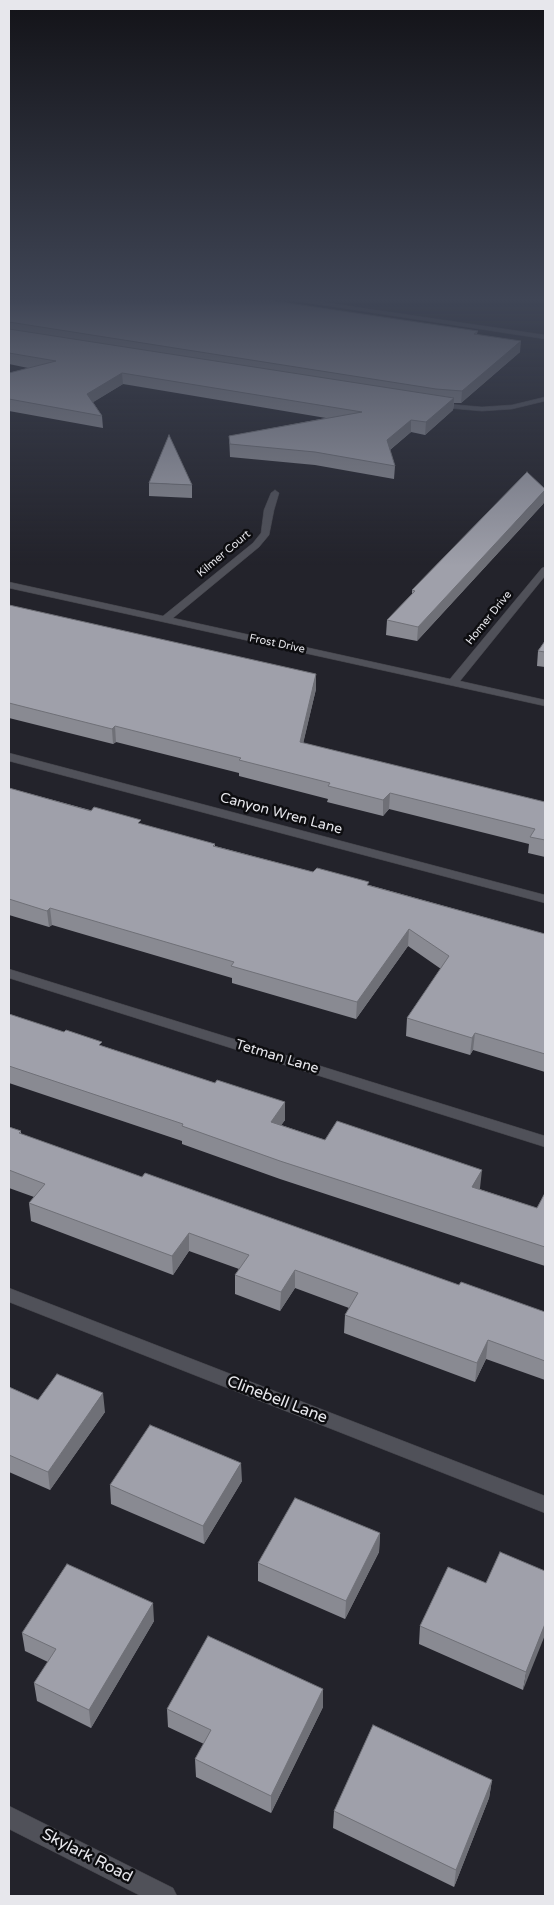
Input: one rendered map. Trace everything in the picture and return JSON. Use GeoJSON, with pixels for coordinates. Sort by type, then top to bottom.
{"type":"FeatureCollection","features":[{"type":"Feature","properties":{"kind":"street"},"geometry":{"type":"LineString","coordinates":[[426,404],[515,410],[545,399]]}},
{"type":"Feature","properties":{"kind":"street","name":"Kilmer Court"},"geometry":{"type":"LineString","coordinates":[[164,620],[261,539],[266,533],[275,493]]}},
{"type":"Feature","properties":{"kind":"street","name":"Homer Drive"},"geometry":{"type":"LineString","coordinates":[[453,682],[545,570]]}},
{"type":"Feature","properties":{"kind":"street","name":"Frost Drive"},"geometry":{"type":"LineString","coordinates":[[9,585],[545,703]]}},
{"type":"Feature","properties":{"kind":"street","name":"Canyon Wren Lane"},"geometry":{"type":"LineString","coordinates":[[9,758],[545,899]]}},
{"type":"Feature","properties":{"kind":"street","name":"Tetman Lane"},"geometry":{"type":"LineString","coordinates":[[9,973],[545,1142]]}},
{"type":"Feature","properties":{"kind":"street","name":"Clinebell Lane"},"geometry":{"type":"LineString","coordinates":[[9,1295],[545,1505]]}},
{"type":"Feature","properties":{"kind":"street","name":"Skylark Road"},"geometry":{"type":"LineString","coordinates":[[9,1817],[165,1896]]}},
{"type":"Feature","properties":{"kind":"building"},"geometry":{"type":"Polygon","coordinates":[[[9,388],[97,388],[87,394],[102,416],[9,399],[9,388]]]}},
{"type":"Feature","properties":{"kind":"building"},"geometry":{"type":"Polygon","coordinates":[[[214,388],[389,388],[454,398],[426,422],[411,420],[387,440],[395,466],[315,452],[230,444],[229,436],[362,412],[214,388]]]}},
{"type":"Feature","properties":{"kind":"building"},"geometry":{"type":"Polygon","coordinates":[[[429,388],[466,388],[462,391],[429,388]]]}},
{"type":"Feature","properties":{"kind":"building"},"geometry":{"type":"Polygon","coordinates":[[[169,435],[192,485],[149,483],[169,435]]]}},
{"type":"Feature","properties":{"kind":"building"},"geometry":{"type":"Polygon","coordinates":[[[527,472],[545,490],[418,627],[387,620],[415,591],[412,590],[527,472]]]}},
{"type":"Feature","properties":{"kind":"building"},"geometry":{"type":"Polygon","coordinates":[[[9,605],[316,674],[300,742],[545,802],[545,840],[530,837],[535,829],[390,793],[383,800],[328,786],[330,783],[239,760],[241,758],[115,726],[112,729],[9,703],[9,605]]]}},
{"type":"Feature","properties":{"kind":"building"},"geometry":{"type":"Polygon","coordinates":[[[545,641],[545,652],[538,651],[545,641]]]}},
{"type":"Feature","properties":{"kind":"building"},"geometry":{"type":"Polygon","coordinates":[[[9,788],[91,811],[94,807],[141,820],[138,823],[215,844],[213,846],[313,872],[317,868],[369,882],[367,885],[545,934],[545,1054],[475,1033],[472,1038],[407,1018],[449,956],[409,929],[357,1002],[231,966],[234,962],[50,908],[47,911],[9,899],[9,788]]]}},
{"type":"Feature","properties":{"kind":"building"},"geometry":{"type":"Polygon","coordinates":[[[9,1014],[102,1042],[99,1045],[215,1083],[217,1080],[285,1102],[271,1122],[325,1140],[337,1121],[482,1170],[472,1187],[537,1208],[545,1193],[545,1247],[280,1161],[182,1126],[183,1124],[9,1066],[9,1014]]]}},
{"type":"Feature","properties":{"kind":"building"},"geometry":{"type":"Polygon","coordinates":[[[9,1127],[21,1131],[19,1133],[142,1177],[145,1173],[459,1285],[461,1282],[545,1312],[545,1361],[488,1340],[477,1363],[345,1315],[358,1293],[295,1270],[281,1292],[235,1275],[249,1255],[189,1233],[172,1256],[29,1203],[45,1184],[9,1170],[9,1127]]]}},
{"type":"Feature","properties":{"kind":"building"},"geometry":{"type":"Polygon","coordinates":[[[57,1374],[103,1393],[48,1472],[9,1455],[9,1387],[38,1400],[57,1374]]]}},
{"type":"Feature","properties":{"kind":"building"},"geometry":{"type":"Polygon","coordinates":[[[150,1425],[241,1463],[203,1526],[110,1485],[150,1425]]]}},
{"type":"Feature","properties":{"kind":"building"},"geometry":{"type":"Polygon","coordinates":[[[295,1498],[380,1533],[346,1601],[258,1563],[295,1498]]]}},
{"type":"Feature","properties":{"kind":"building"},"geometry":{"type":"Polygon","coordinates":[[[500,1552],[545,1571],[545,1624],[526,1672],[420,1626],[448,1567],[486,1583],[500,1552]]]}},
{"type":"Feature","properties":{"kind":"building"},"geometry":{"type":"Polygon","coordinates":[[[67,1564],[153,1603],[89,1710],[34,1683],[56,1649],[22,1633],[67,1564]]]}},
{"type":"Feature","properties":{"kind":"building"},"geometry":{"type":"Polygon","coordinates":[[[208,1636],[323,1689],[271,1796],[195,1759],[211,1730],[167,1709],[208,1636]]]}},
{"type":"Feature","properties":{"kind":"building"},"geometry":{"type":"Polygon","coordinates":[[[373,1725],[492,1780],[456,1870],[334,1811],[373,1725]]]}}]}
